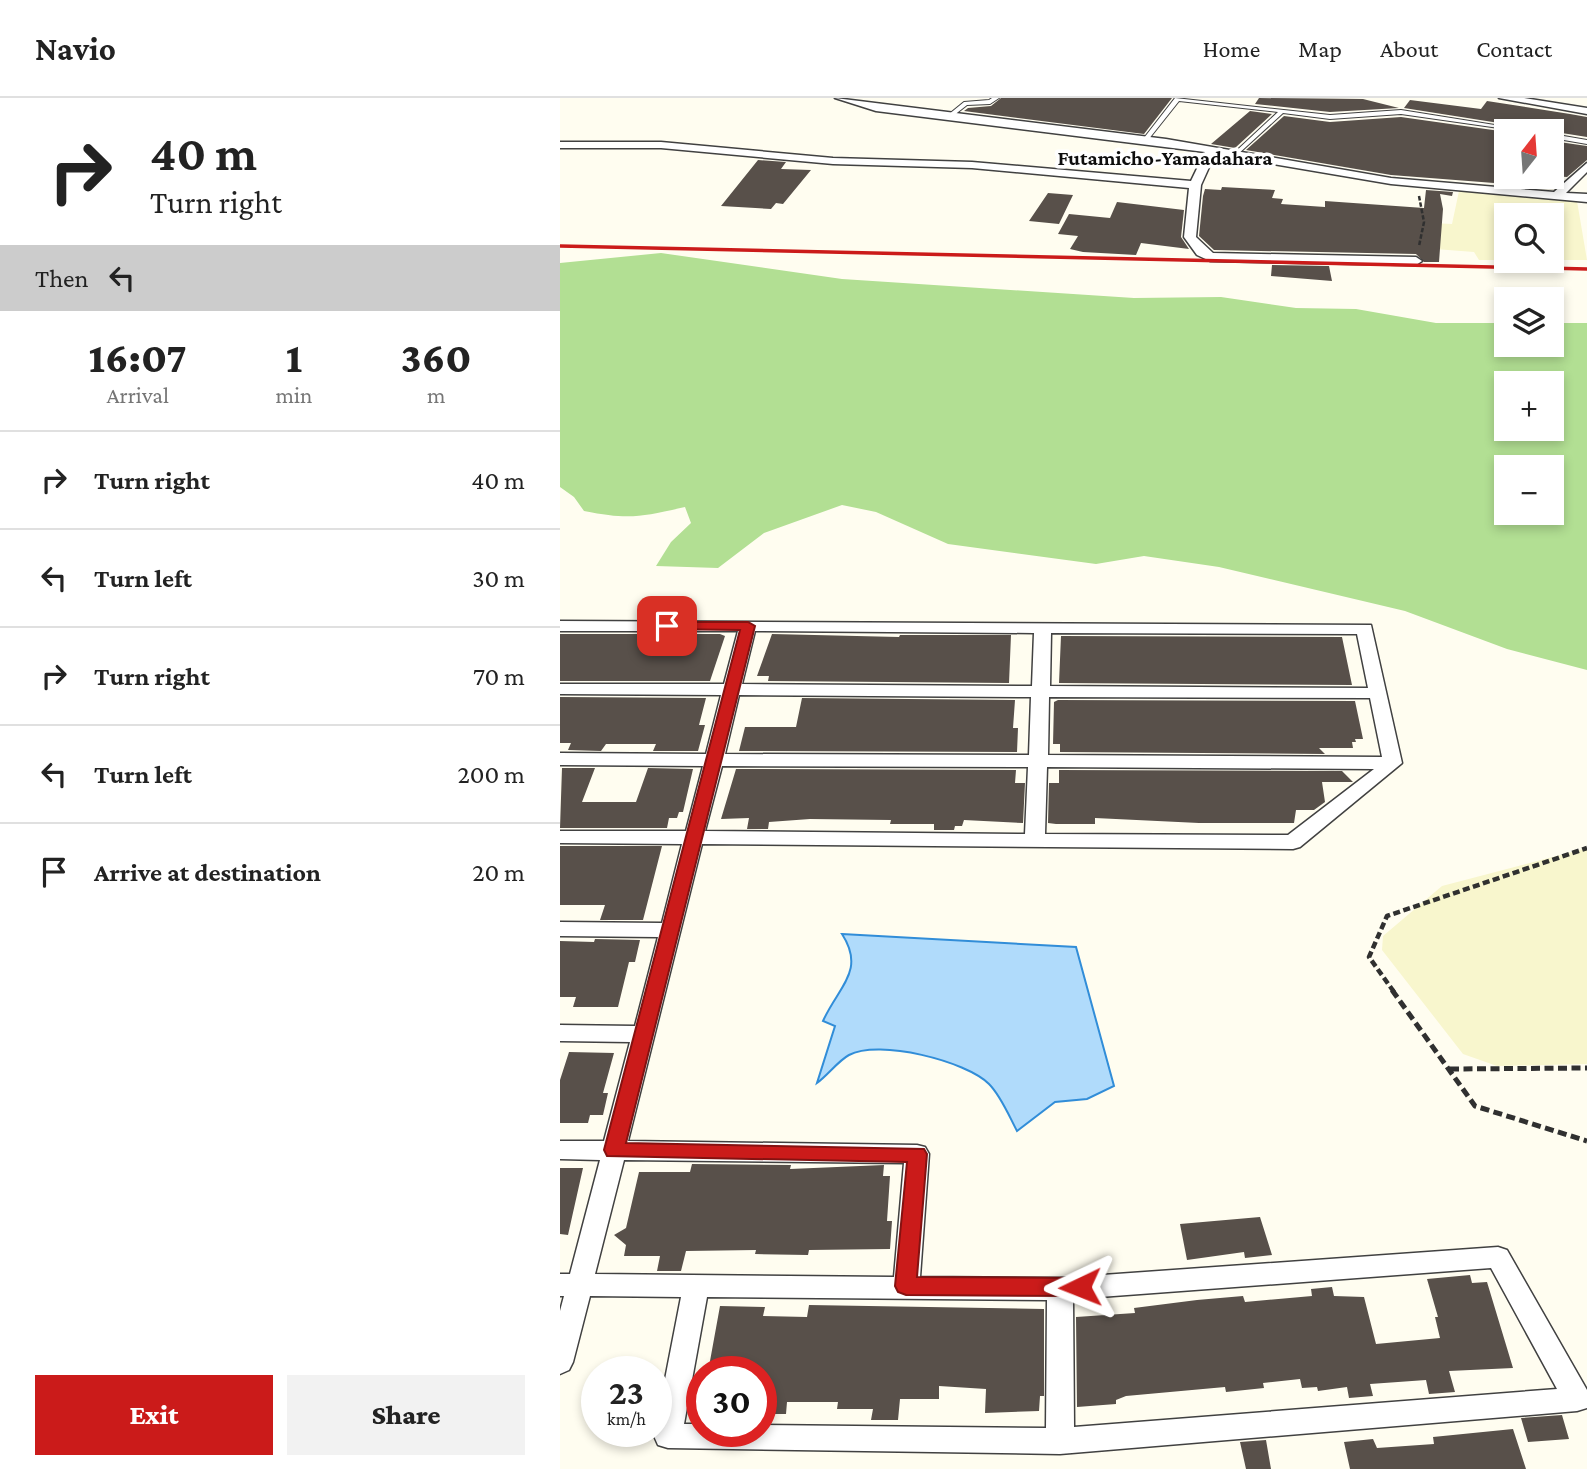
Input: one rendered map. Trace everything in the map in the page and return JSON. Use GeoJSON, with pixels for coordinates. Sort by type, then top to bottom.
{"type":"FeatureCollection","features":[{"type":"Feature","properties":{"kind":"street"},"geometry":{"type":"LineString","coordinates":[[840,98],[866,106],[1146,139],[1422,184],[1587,198]]}},
{"type":"Feature","properties":{"kind":"street"},"geometry":{"type":"LineString","coordinates":[[1504,98],[1587,111]]}},
{"type":"Feature","properties":{"kind":"street"},"geometry":{"type":"LineString","coordinates":[[560,145],[661,145],[857,162],[972,164],[1195,185]]}},
{"type":"Feature","properties":{"kind":"street"},"geometry":{"type":"LineString","coordinates":[[1211,150],[1195,185],[1190,237],[1201,252],[1210,257],[1416,261]]}},
{"type":"Feature","properties":{"kind":"street"},"geometry":{"type":"LineString","coordinates":[[1556,196],[1587,166]]}},
{"type":"Feature","properties":{"kind":"street"},"geometry":{"type":"LineString","coordinates":[[560,626],[1365,629],[1393,763]]}},
{"type":"Feature","properties":{"kind":"street"},"geometry":{"type":"LineString","coordinates":[[560,1362],[570,1285],[614,1150],[748,626]]}},
{"type":"Feature","properties":{"kind":"street"},"geometry":{"type":"LineString","coordinates":[[1035,839],[1043,628]]}},
{"type":"Feature","properties":{"kind":"street"},"geometry":{"type":"LineString","coordinates":[[560,689],[1379,693]]}},
{"type":"Feature","properties":{"kind":"street"},"geometry":{"type":"LineString","coordinates":[[560,759],[1393,763]]}},
{"type":"Feature","properties":{"kind":"street"},"geometry":{"type":"LineString","coordinates":[[560,837],[1293,842],[1393,763]]}},
{"type":"Feature","properties":{"kind":"street"},"geometry":{"type":"LineString","coordinates":[[560,929],[671,930]]}},
{"type":"Feature","properties":{"kind":"street"},"geometry":{"type":"LineString","coordinates":[[560,1033],[644,1034]]}},
{"type":"Feature","properties":{"kind":"street"},"geometry":{"type":"LineString","coordinates":[[560,1150],[917,1154],[906,1286]]}},
{"type":"Feature","properties":{"kind":"street"},"geometry":{"type":"LineString","coordinates":[[570,1285],[906,1286],[1060,1289],[1498,1256],[1577,1399],[1060,1441],[668,1436],[696,1286]]}},
{"type":"Feature","properties":{"kind":"street"},"geometry":{"type":"LineString","coordinates":[[1060,1289],[1060,1441]]}},
{"type":"Feature","properties":{"kind":"lane"},"geometry":{"type":"LineString","coordinates":[[951,115],[966,103],[990,103],[996,98]]}},
{"type":"Feature","properties":{"kind":"lane"},"geometry":{"type":"LineString","coordinates":[[1146,139],[1178,99],[1330,117],[1401,112],[1494,126]]}},
{"type":"Feature","properties":{"kind":"lane"},"geometry":{"type":"LineString","coordinates":[[1236,154],[1280,113]]}},
{"type":"Feature","properties":{"kind":"lane"},"geometry":{"type":"LineString","coordinates":[[1564,138],[1587,142]]}},
{"type":"Feature","properties":{"kind":"path"},"geometry":{"type":"LineString","coordinates":[[1416,261],[1424,222],[1418,189],[1422,184]]}},
{"type":"Feature","properties":{"kind":"path"},"geometry":{"type":"LineString","coordinates":[[1587,848],[1387,916],[1369,957],[1475,1106],[1587,1141]]}},
{"type":"Feature","properties":{"kind":"path"},"geometry":{"type":"LineString","coordinates":[[1449,1069],[1587,1068]]}},
{"type":"Feature","properties":{"kind":"shaded area"},"geometry":{"type":"Polygon","coordinates":[[[1459,191],[1577,201],[1587,260],[1564,260],[1564,203],[1494,203],[1494,260],[1479,260],[1474,252],[1435,249],[1432,223],[1452,224],[1459,191]]]}},
{"type":"Feature","properties":{"kind":"shaded area"},"geometry":{"type":"Polygon","coordinates":[[[1587,848],[1587,1064],[1497,1066],[1463,1054],[1382,950],[1383,936],[1442,886],[1587,848]]]}},
{"type":"Feature","properties":{"kind":"green space"},"geometry":{"type":"Polygon","coordinates":[[[661,253],[842,279],[1134,298],[1221,297],[1296,308],[1356,309],[1436,323],[1494,323],[1494,357],[1564,357],[1564,323],[1587,323],[1587,670],[1507,649],[1405,611],[1219,567],[1144,556],[1096,564],[948,544],[876,512],[842,505],[764,533],[718,568],[656,566],[671,542],[691,523],[685,507],[635,516],[600,514],[584,511],[574,497],[560,487],[560,263],[661,253]]]}},
{"type":"Feature","properties":{"kind":"water"},"geometry":{"type":"Polygon","coordinates":[[[842,934],[1076,947],[1114,1086],[1087,1099],[1055,1102],[1017,1131],[1001,1100],[989,1084],[978,1075],[943,1060],[900,1051],[863,1051],[849,1055],[817,1083],[835,1026],[823,1021],[850,969],[849,947],[842,934]]]}},
{"type":"Feature","properties":{"kind":"building"},"geometry":{"type":"Polygon","coordinates":[[[1001,98],[1172,98],[1144,134],[964,111],[968,108],[991,106],[1001,98]]]}},
{"type":"Feature","properties":{"kind":"building"},"geometry":{"type":"Polygon","coordinates":[[[1259,98],[1363,99],[1399,108],[1330,112],[1255,104],[1259,98]]]}},
{"type":"Feature","properties":{"kind":"building"},"geometry":{"type":"Polygon","coordinates":[[[1410,100],[1481,109],[1487,101],[1587,117],[1587,137],[1564,133],[1564,119],[1494,119],[1494,122],[1404,108],[1410,100]]]}},
{"type":"Feature","properties":{"kind":"building"},"geometry":{"type":"Polygon","coordinates":[[[1250,111],[1272,114],[1235,148],[1211,144],[1250,111]]]}},
{"type":"Feature","properties":{"kind":"building"},"geometry":{"type":"Polygon","coordinates":[[[1284,116],[1330,122],[1401,117],[1494,130],[1494,183],[1391,175],[1246,150],[1284,116]]]}},
{"type":"Feature","properties":{"kind":"building"},"geometry":{"type":"Polygon","coordinates":[[[1564,143],[1587,146],[1587,160],[1564,177],[1564,143]]]}},
{"type":"Feature","properties":{"kind":"building"},"geometry":{"type":"Polygon","coordinates":[[[758,160],[786,162],[781,169],[811,170],[783,204],[776,203],[771,209],[721,206],[758,160]]]}},
{"type":"Feature","properties":{"kind":"building"},"geometry":{"type":"Polygon","coordinates":[[[1222,187],[1275,190],[1272,198],[1283,199],[1281,204],[1325,207],[1325,201],[1424,208],[1426,190],[1453,192],[1452,196],[1440,194],[1443,209],[1439,262],[1424,262],[1416,254],[1214,250],[1199,236],[1203,196],[1205,189],[1221,190],[1222,187]]]}},
{"type":"Feature","properties":{"kind":"building"},"geometry":{"type":"Polygon","coordinates":[[[1048,193],[1073,195],[1059,224],[1029,221],[1048,193]]]}},
{"type":"Feature","properties":{"kind":"building"},"geometry":{"type":"Polygon","coordinates":[[[1117,202],[1184,210],[1181,237],[1189,249],[1141,243],[1136,255],[1083,252],[1070,249],[1078,236],[1058,234],[1069,214],[1110,218],[1117,202]]]}},
{"type":"Feature","properties":{"kind":"building"},"geometry":{"type":"Polygon","coordinates":[[[1272,265],[1329,266],[1332,281],[1271,276],[1272,265]]]}},
{"type":"Feature","properties":{"kind":"building"},"geometry":{"type":"Polygon","coordinates":[[[560,634],[725,636],[710,681],[560,681],[560,634]]]}},
{"type":"Feature","properties":{"kind":"building"},"geometry":{"type":"Polygon","coordinates":[[[772,634],[899,637],[1011,635],[1009,683],[768,681],[769,676],[757,676],[772,634]]]}},
{"type":"Feature","properties":{"kind":"building"},"geometry":{"type":"Polygon","coordinates":[[[1061,636],[1342,637],[1352,685],[1059,683],[1061,636]]]}},
{"type":"Feature","properties":{"kind":"building"},"geometry":{"type":"Polygon","coordinates":[[[560,697],[706,698],[699,725],[705,725],[698,751],[653,751],[656,744],[606,744],[601,751],[568,750],[571,743],[560,743],[560,697]]]}},
{"type":"Feature","properties":{"kind":"building"},"geometry":{"type":"Polygon","coordinates":[[[802,698],[1015,700],[1013,728],[1018,728],[1017,752],[739,751],[745,727],[796,727],[802,698]]]}},
{"type":"Feature","properties":{"kind":"building"},"geometry":{"type":"Polygon","coordinates":[[[1355,701],[1363,739],[1355,739],[1356,742],[1352,742],[1353,748],[1319,748],[1325,754],[1060,752],[1060,744],[1053,744],[1054,702],[1355,701]]]}},
{"type":"Feature","properties":{"kind":"building"},"geometry":{"type":"Polygon","coordinates":[[[562,768],[595,768],[582,802],[636,802],[648,768],[693,769],[683,812],[679,812],[677,818],[669,818],[667,828],[560,828],[562,768]]]}},
{"type":"Feature","properties":{"kind":"building"},"geometry":{"type":"Polygon","coordinates":[[[736,769],[1016,770],[1015,783],[1025,783],[1023,823],[964,820],[962,826],[955,826],[954,830],[934,830],[934,824],[890,824],[891,820],[810,819],[769,822],[768,829],[747,829],[749,818],[721,819],[736,769]]]}},
{"type":"Feature","properties":{"kind":"building"},"geometry":{"type":"Polygon","coordinates":[[[1059,770],[1342,771],[1353,782],[1322,782],[1325,802],[1314,810],[1296,810],[1294,823],[1199,823],[1095,818],[1095,824],[1048,823],[1049,783],[1059,783],[1059,770]]]}},
{"type":"Feature","properties":{"kind":"building"},"geometry":{"type":"Polygon","coordinates":[[[560,846],[662,846],[643,920],[600,920],[605,905],[560,905],[560,846]]]}},
{"type":"Feature","properties":{"kind":"building"},"geometry":{"type":"Polygon","coordinates":[[[595,939],[640,940],[635,962],[629,962],[618,1007],[573,1007],[576,997],[560,997],[560,941],[594,942],[595,939]]]}},
{"type":"Feature","properties":{"kind":"building"},"geometry":{"type":"Polygon","coordinates":[[[569,1052],[614,1053],[603,1093],[608,1093],[603,1115],[590,1115],[588,1123],[560,1123],[560,1080],[569,1052]]]}},
{"type":"Feature","properties":{"kind":"building"},"geometry":{"type":"Polygon","coordinates":[[[692,1164],[791,1165],[790,1169],[884,1165],[883,1176],[890,1176],[887,1221],[892,1221],[890,1249],[809,1250],[808,1255],[755,1254],[756,1250],[686,1251],[681,1271],[657,1271],[660,1256],[624,1256],[626,1245],[614,1235],[626,1228],[639,1172],[690,1172],[692,1164]]]}},
{"type":"Feature","properties":{"kind":"building"},"geometry":{"type":"Polygon","coordinates":[[[560,1168],[583,1168],[568,1235],[560,1234],[560,1168]]]}},
{"type":"Feature","properties":{"kind":"building"},"geometry":{"type":"Polygon","coordinates":[[[1260,1217],[1272,1255],[1245,1258],[1244,1252],[1187,1260],[1180,1224],[1260,1217]]]}},
{"type":"Feature","properties":{"kind":"building"},"geometry":{"type":"Polygon","coordinates":[[[1470,1275],[1472,1283],[1487,1282],[1513,1368],[1449,1371],[1455,1392],[1429,1394],[1426,1380],[1370,1384],[1373,1396],[1349,1398],[1347,1387],[1318,1391],[1317,1387],[1302,1388],[1300,1379],[1263,1383],[1264,1388],[1226,1392],[1225,1387],[1126,1396],[1116,1400],[1116,1404],[1077,1407],[1076,1317],[1135,1313],[1134,1308],[1197,1300],[1243,1296],[1245,1302],[1312,1296],[1311,1289],[1332,1287],[1334,1296],[1364,1297],[1376,1344],[1440,1338],[1435,1317],[1438,1317],[1427,1279],[1470,1275]]]}},
{"type":"Feature","properties":{"kind":"building"},"geometry":{"type":"Polygon","coordinates":[[[809,1305],[1044,1309],[1044,1396],[1040,1396],[1039,1411],[985,1413],[986,1389],[939,1386],[939,1399],[900,1399],[898,1420],[871,1420],[873,1409],[837,1409],[838,1402],[787,1402],[786,1414],[777,1414],[777,1356],[711,1356],[720,1306],[765,1307],[763,1316],[807,1317],[809,1305]]]}},
{"type":"Feature","properties":{"kind":"building"},"geometry":{"type":"Polygon","coordinates":[[[1562,1415],[1569,1439],[1528,1442],[1521,1418],[1562,1415]]]}},
{"type":"Feature","properties":{"kind":"building"},"geometry":{"type":"Polygon","coordinates":[[[1513,1429],[1526,1469],[1350,1469],[1344,1442],[1373,1439],[1377,1448],[1434,1444],[1433,1437],[1513,1429]]]}},
{"type":"Feature","properties":{"kind":"building"},"geometry":{"type":"Polygon","coordinates":[[[1266,1440],[1271,1469],[1246,1469],[1240,1442],[1266,1440]]]}},
{"type":"Feature","properties":{"kind":"railway"},"geometry":{"type":"LineString","coordinates":[[560,246],[1587,269]]}},
{"type":"Feature","properties":{"kind":"district","name":"Futamicho-Yamadahara"},"geometry":{"type":"Point","coordinates":[1165,158]}},
{"type":"Feature","properties":{"kind":"route"},"geometry":{"type":"LineString","coordinates":[[667,626],[748,626],[614,1150],[917,1154],[906,1286],[1060,1289],[1080,1287]]}}]}
